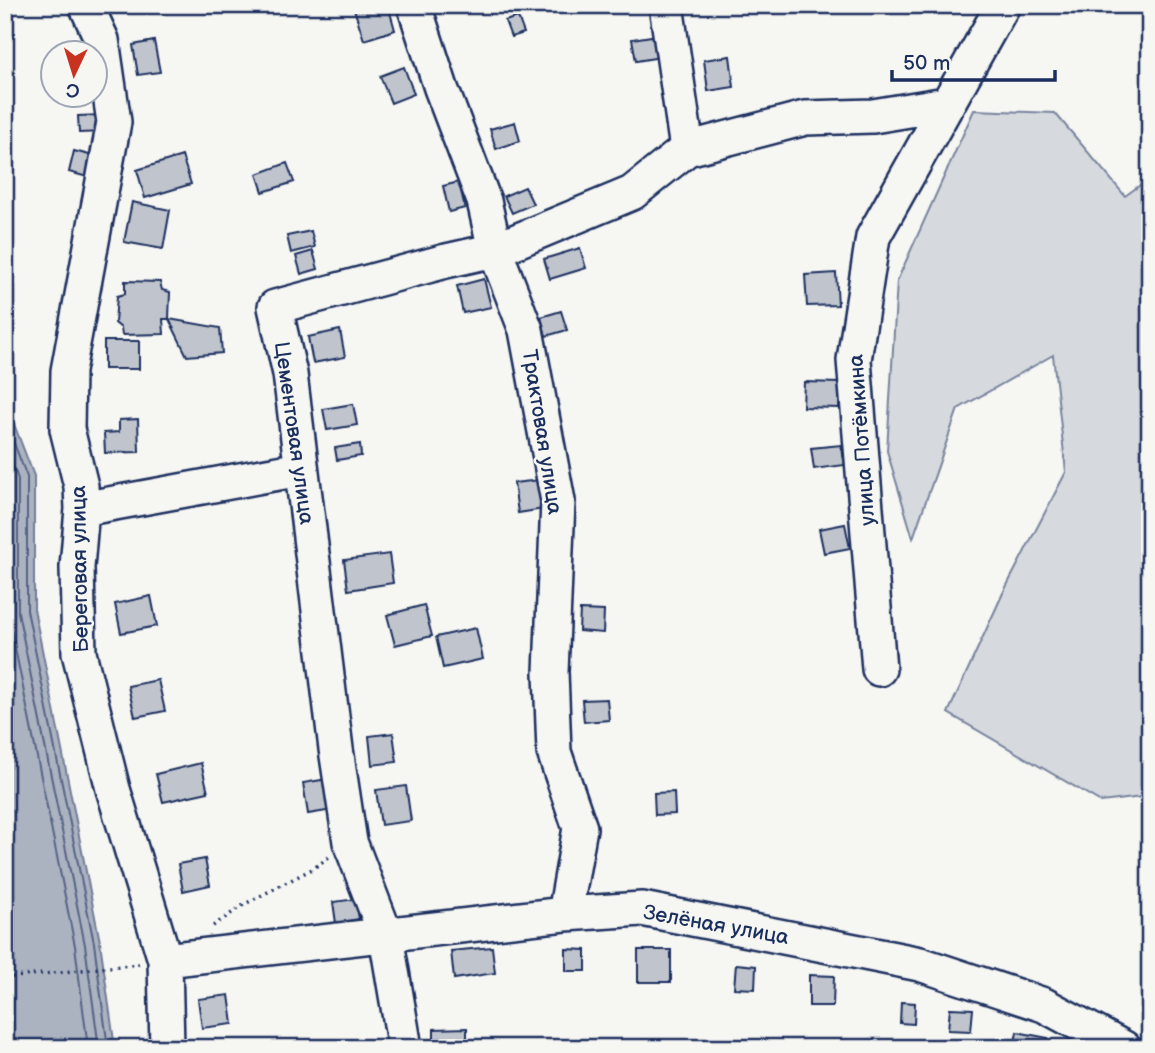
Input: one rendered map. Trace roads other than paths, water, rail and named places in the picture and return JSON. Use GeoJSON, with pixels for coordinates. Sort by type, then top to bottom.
{"type":"FeatureCollection","features":[{"type":"Feature","properties":{"kind":"street","name":"Береговая улица"},"geometry":{"type":"LineString","coordinates":[[86,5],[102,40],[114,121],[68,371],[67,429],[81,486],[82,509],[77,567],[79,653],[113,789],[165,960],[167,1048]]}},
{"type":"Feature","properties":{"kind":"street","name":"Трактовая улица"},"geometry":{"type":"LineString","coordinates":[[414,5],[441,88],[484,201],[495,250],[526,330],[558,501],[551,672],[554,751],[580,828],[565,914]]}},
{"type":"Feature","properties":{"kind":"street"},"geometry":{"type":"LineString","coordinates":[[666,5],[687,149]]}},
{"type":"Feature","properties":{"kind":"street","name":"улица Потёмкина"},"geometry":{"type":"LineString","coordinates":[[879,669],[854,360],[873,237],[1003,5]]}},
{"type":"Feature","properties":{"kind":"street","name":"Цементовая улица"},"geometry":{"type":"LineString","coordinates":[[405,1048],[386,936],[350,842],[335,749],[290,374],[275,307],[495,250],[632,193],[687,149],[805,118],[873,116],[946,104]]}},
{"type":"Feature","properties":{"kind":"street"},"geometry":{"type":"LineString","coordinates":[[82,509],[300,469]]}},
{"type":"Feature","properties":{"kind":"street","name":"Зелёная улица"},"geometry":{"type":"LineString","coordinates":[[165,960],[565,914],[642,909],[920,964],[1044,1005],[1124,1048]]}},
{"type":"Feature","properties":{"kind":"water"},"geometry":{"type":"Polygon","coordinates":[[[5,401],[34,476],[34,609],[100,942],[115,1048],[5,1048],[5,401]]]}}]}
